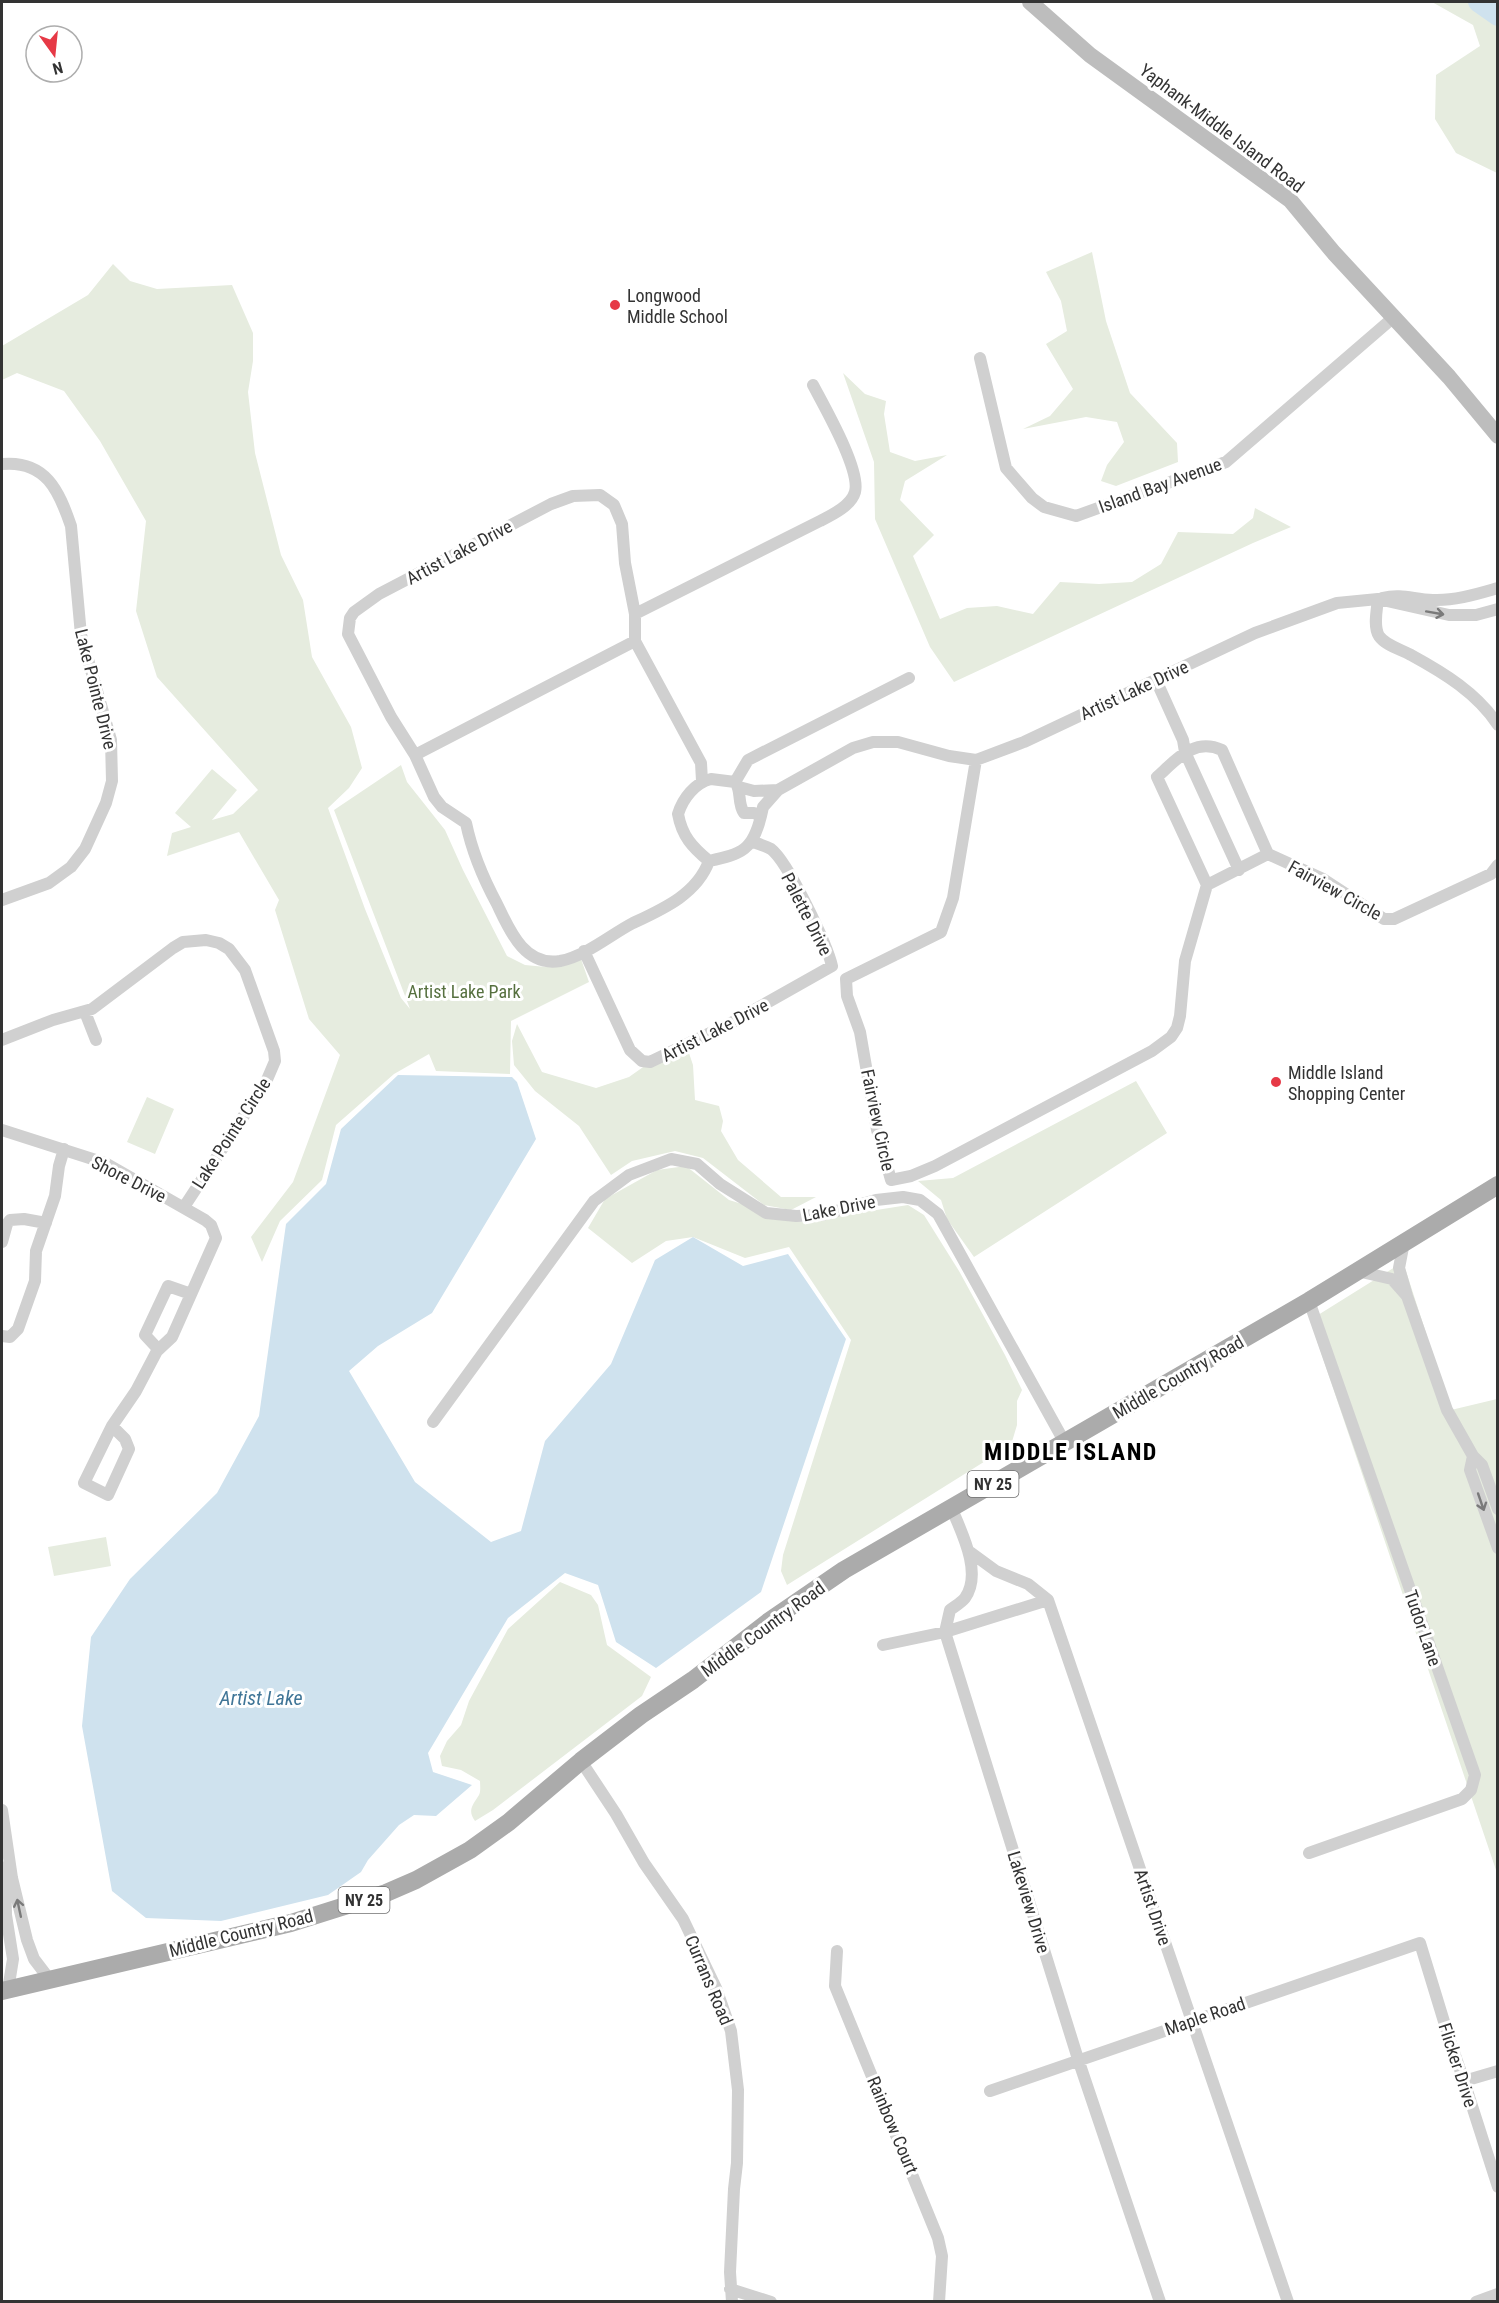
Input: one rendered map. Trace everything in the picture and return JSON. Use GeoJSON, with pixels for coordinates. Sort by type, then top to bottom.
{"type":"FeatureCollection","features":[{"type":"Feature","properties":{"kind":"main road","name":"Yaphank-Middle Island Road"},"geometry":{"type":"LineString","coordinates":[[1030,2],[1090,55],[1290,200],[1334,253],[1449,377],[1497,436]]}},
{"type":"Feature","properties":{"kind":"main road","name":"Middle Country Road"},"geometry":{"type":"LineString","coordinates":[[5,1991],[291,1923],[386,1893],[416,1880],[470,1850],[509,1822],[581,1761],[641,1715],[693,1680],[768,1622],[843,1570],[1309,1301],[1497,1185]]}},
{"type":"Feature","properties":{"kind":"street","name":"Island Bay Avenue"},"geometry":{"type":"LineString","coordinates":[[980,358],[1006,468],[1032,498],[1044,507],[1076,516],[1226,462],[1394,317]]}},
{"type":"Feature","properties":{"kind":"street"},"geometry":{"type":"LineString","coordinates":[[635,614],[820,522],[849,503],[855,492],[854,476],[846,453],[813,385]]}},
{"type":"Feature","properties":{"kind":"street","name":"Lake Pointe Drive"},"geometry":{"type":"LineString","coordinates":[[2,464],[24,465],[45,476],[59,492],[67,513],[71,526],[81,635],[92,681],[111,740],[114,767],[109,796],[79,859],[65,873],[49,883],[2,900]]}},
{"type":"Feature","properties":{"kind":"street","name":"Artist Lake Drive"},"geometry":{"type":"LineString","coordinates":[[702,781],[701,763],[635,641],[635,614],[622,524],[614,505],[600,495],[573,496],[551,504],[361,605],[350,618],[348,634],[391,717],[416,754],[434,797],[442,807],[465,823],[473,854],[510,932],[518,943],[537,957],[558,961],[584,951],[670,905],[699,880],[709,861]]}},
{"type":"Feature","properties":{"kind":"street"},"geometry":{"type":"LineString","coordinates":[[1497,588],[1466,597],[1433,600],[1396,595],[1378,599],[1376,627],[1380,638],[1449,676],[1469,692],[1497,725]]}},
{"type":"Feature","properties":{"kind":"street","name":"Artist Lake Drive"},"geometry":{"type":"LineString","coordinates":[[976,760],[1024,742],[1256,633],[1337,603],[1378,599],[1449,615],[1476,615],[1497,609]]}},
{"type":"Feature","properties":{"kind":"street"},"geometry":{"type":"LineString","coordinates":[[416,754],[635,641]]}},
{"type":"Feature","properties":{"kind":"street"},"geometry":{"type":"LineString","coordinates":[[761,816],[744,813],[740,806],[737,784],[748,760],[909,678]]}},
{"type":"Feature","properties":{"kind":"street"},"geometry":{"type":"LineString","coordinates":[[1156,680],[1183,740],[1185,752],[1239,870]]}},
{"type":"Feature","properties":{"kind":"street"},"geometry":{"type":"LineString","coordinates":[[778,790],[754,791],[737,784],[711,779],[702,781],[690,792],[678,814],[681,830],[690,845],[709,861],[739,853],[753,842],[757,835],[763,807],[778,790],[853,748],[873,742],[898,742],[950,756],[976,760]]}},
{"type":"Feature","properties":{"kind":"street","name":"Fairview Circle"},"geometry":{"type":"LineString","coordinates":[[1185,752],[1197,746],[1222,750],[1268,854],[1323,879],[1379,917],[1390,920],[1491,874],[1497,865]]}},
{"type":"Feature","properties":{"kind":"street"},"geometry":{"type":"LineString","coordinates":[[1185,752],[1157,777],[1206,885]]}},
{"type":"Feature","properties":{"kind":"street","name":"Fairview Circle"},"geometry":{"type":"LineString","coordinates":[[976,760],[953,898],[941,932],[846,979],[847,996],[860,1032],[877,1130],[891,1180],[911,1176],[945,1161],[1152,1051],[1172,1037],[1180,1016],[1185,961],[1206,885],[1268,854]]}},
{"type":"Feature","properties":{"kind":"street","name":"Palette Drive"},"geometry":{"type":"LineString","coordinates":[[753,842],[772,850],[795,883],[829,951],[832,966]]}},
{"type":"Feature","properties":{"kind":"street","name":"Lake Pointe Circle"},"geometry":{"type":"LineString","coordinates":[[2,1041],[52,1020],[85,1012],[101,1003],[161,956],[183,942],[206,940],[219,943],[229,949],[245,970],[271,1039],[274,1061],[266,1082],[184,1207]]}},
{"type":"Feature","properties":{"kind":"street","name":"Artist Lake Drive"},"geometry":{"type":"LineString","coordinates":[[584,951],[630,1050],[642,1061],[650,1062],[740,1018],[832,966]]}},
{"type":"Feature","properties":{"kind":"street"},"geometry":{"type":"LineString","coordinates":[[85,1012],[96,1040]]}},
{"type":"Feature","properties":{"kind":"street","name":"Shore Drive"},"geometry":{"type":"LineString","coordinates":[[2,1130],[105,1163],[204,1220],[215,1231],[216,1238],[191,1294]]}},
{"type":"Feature","properties":{"kind":"street"},"geometry":{"type":"LineString","coordinates":[[2,1336],[10,1337],[18,1329],[35,1281],[36,1251],[55,1196],[64,1149]]}},
{"type":"Feature","properties":{"kind":"street","name":"Lake Drive"},"geometry":{"type":"LineString","coordinates":[[433,1422],[594,1201],[629,1175],[672,1158],[697,1164],[720,1184],[766,1213],[795,1216],[822,1215],[876,1200],[903,1197],[920,1200],[938,1214],[1065,1443]]}},
{"type":"Feature","properties":{"kind":"street"},"geometry":{"type":"LineString","coordinates":[[2,1242],[10,1220],[24,1219],[46,1223]]}},
{"type":"Feature","properties":{"kind":"street"},"geometry":{"type":"LineString","coordinates":[[1404,1242],[1399,1268],[1407,1296],[1447,1410],[1473,1456],[1482,1465],[1497,1509]]}},
{"type":"Feature","properties":{"kind":"street"},"geometry":{"type":"LineString","coordinates":[[1357,1271],[1392,1279],[1407,1296]]}},
{"type":"Feature","properties":{"kind":"street"},"geometry":{"type":"LineString","coordinates":[[112,1426],[125,1439],[129,1449],[108,1495],[84,1483],[112,1426],[140,1385],[158,1349],[172,1336],[191,1294],[168,1286],[145,1335],[158,1349]]}},
{"type":"Feature","properties":{"kind":"street","name":"Tudor Lane"},"geometry":{"type":"LineString","coordinates":[[1309,1301],[1475,1775],[1471,1790],[1461,1799],[1309,1853]]}},
{"type":"Feature","properties":{"kind":"street"},"geometry":{"type":"LineString","coordinates":[[1473,1456],[1470,1470],[1497,1548]]}},
{"type":"Feature","properties":{"kind":"street"},"geometry":{"type":"LineString","coordinates":[[945,1632],[950,1610],[963,1600],[969,1590],[970,1552],[951,1507]]}},
{"type":"Feature","properties":{"kind":"street"},"geometry":{"type":"LineString","coordinates":[[970,1552],[996,1571],[1028,1584],[1048,1600]]}},
{"type":"Feature","properties":{"kind":"street"},"geometry":{"type":"LineString","coordinates":[[883,1645],[945,1632],[1048,1600]]}},
{"type":"Feature","properties":{"kind":"street","name":"Artist Drive"},"geometry":{"type":"LineString","coordinates":[[1048,1600],[1288,2301]]}},
{"type":"Feature","properties":{"kind":"street","name":"Lakeview Drive"},"geometry":{"type":"LineString","coordinates":[[945,1632],[1078,2059],[1160,2301]]}},
{"type":"Feature","properties":{"kind":"street","name":"Currans Road"},"geometry":{"type":"LineString","coordinates":[[581,1761],[616,1814],[644,1863],[683,1919],[716,1988],[731,2031],[738,2090],[731,2295]]}},
{"type":"Feature","properties":{"kind":"street"},"geometry":{"type":"LineString","coordinates":[[2,1810],[5,1899],[13,1959],[5,1991]]}},
{"type":"Feature","properties":{"kind":"street"},"geometry":{"type":"LineString","coordinates":[[3,1827],[26,1936],[34,1959],[50,1980]]}},
{"type":"Feature","properties":{"kind":"street"},"geometry":{"type":"LineString","coordinates":[[10,1940],[26,1936]]}},
{"type":"Feature","properties":{"kind":"street","name":"Maple Road"},"geometry":{"type":"LineString","coordinates":[[990,2091],[1420,1943]]}},
{"type":"Feature","properties":{"kind":"street","name":"Flicker Drive"},"geometry":{"type":"LineString","coordinates":[[1420,1943],[1497,2187]]}},
{"type":"Feature","properties":{"kind":"street","name":"Rainbow Court"},"geometry":{"type":"LineString","coordinates":[[837,1952],[835,1986],[938,2238],[942,2256],[939,2301]]}},
{"type":"Feature","properties":{"kind":"street"},"geometry":{"type":"LineString","coordinates":[[1464,2081],[1497,2071]]}},
{"type":"Feature","properties":{"kind":"street"},"geometry":{"type":"LineString","coordinates":[[1476,2301],[1497,2294]]}},
{"type":"Feature","properties":{"kind":"street"},"geometry":{"type":"LineString","coordinates":[[731,2295],[771,2301]]}},
{"type":"Feature","properties":{"kind":"green space"},"geometry":{"type":"Polygon","coordinates":[[[1432,2],[1497,2],[1497,173],[1456,153],[1435,119],[1436,75],[1480,46],[1473,25],[1432,2]]]}},
{"type":"Feature","properties":{"kind":"green space"},"geometry":{"type":"Polygon","coordinates":[[[1092,252],[1106,321],[1130,393],[1177,443],[1178,462],[1116,486],[1101,481],[1107,465],[1124,442],[1117,422],[1086,417],[1023,429],[1050,416],[1073,389],[1046,344],[1067,331],[1061,301],[1046,272],[1092,252]]]}},
{"type":"Feature","properties":{"kind":"green space","name":"Artist Lake Park"},"geometry":{"type":"Polygon","coordinates":[[[113,264],[130,281],[157,289],[232,285],[253,333],[253,361],[248,392],[255,453],[281,555],[303,600],[312,657],[351,727],[362,768],[349,788],[328,808],[401,998],[410,1009],[334,810],[401,765],[407,782],[445,830],[507,956],[525,965],[546,967],[581,959],[589,982],[511,1021],[510,1074],[436,1071],[429,1054],[394,1074],[336,1125],[322,1180],[280,1221],[262,1262],[251,1237],[293,1182],[340,1055],[309,1019],[275,910],[279,900],[239,832],[167,856],[172,833],[191,827],[175,813],[212,769],[237,790],[212,820],[233,814],[258,790],[157,677],[136,611],[146,521],[100,441],[64,391],[17,373],[2,380],[2,346],[88,295],[113,264]]]}},
{"type":"Feature","properties":{"kind":"green space"},"geometry":{"type":"Polygon","coordinates":[[[843,373],[865,394],[886,401],[884,414],[890,452],[915,461],[947,455],[905,481],[900,500],[934,535],[913,556],[940,619],[967,608],[997,606],[1033,614],[1060,582],[1099,584],[1132,582],[1161,564],[1178,532],[1233,534],[1253,518],[1255,508],[1291,527],[954,682],[930,647],[875,519],[874,462],[843,373]]]}},
{"type":"Feature","properties":{"kind":"green space"},"geometry":{"type":"Polygon","coordinates":[[[517,1024],[542,1072],[596,1088],[629,1077],[646,1065],[688,1050],[693,1065],[695,1100],[719,1106],[723,1121],[721,1131],[738,1160],[781,1197],[816,1197],[791,1210],[764,1205],[703,1158],[675,1151],[632,1161],[611,1175],[579,1126],[535,1091],[514,1065],[512,1041],[517,1024]]]}},
{"type":"Feature","properties":{"kind":"green space"},"geometry":{"type":"Polygon","coordinates":[[[1136,1081],[1167,1133],[974,1257],[947,1219],[941,1200],[918,1181],[953,1178],[1136,1081]]]}},
{"type":"Feature","properties":{"kind":"green space"},"geometry":{"type":"Polygon","coordinates":[[[147,1097],[174,1109],[155,1154],[127,1142],[147,1097]]]}},
{"type":"Feature","properties":{"kind":"green space"},"geometry":{"type":"Polygon","coordinates":[[[686,1166],[729,1200],[801,1222],[908,1205],[924,1215],[959,1271],[1022,1390],[1017,1401],[1017,1425],[1011,1445],[787,1585],[781,1571],[783,1555],[851,1340],[789,1247],[745,1258],[693,1237],[666,1241],[632,1263],[588,1228],[605,1199],[657,1170],[686,1166]]]}},
{"type":"Feature","properties":{"kind":"green space"},"geometry":{"type":"Polygon","coordinates":[[[1403,1262],[1451,1410],[1497,1399],[1497,1873],[1310,1320],[1403,1262]]]}},
{"type":"Feature","properties":{"kind":"green space"},"geometry":{"type":"Polygon","coordinates":[[[106,1537],[111,1566],[54,1576],[48,1547],[106,1537]]]}},
{"type":"Feature","properties":{"kind":"green space"},"geometry":{"type":"Polygon","coordinates":[[[560,1582],[591,1595],[598,1605],[607,1645],[651,1677],[642,1696],[493,1810],[475,1821],[471,1811],[480,1793],[480,1781],[461,1770],[442,1766],[440,1756],[447,1741],[461,1725],[469,1701],[508,1629],[560,1582]]]}},
{"type":"Feature","properties":{"kind":"water","name":"Artist Lake"},"geometry":{"type":"Polygon","coordinates":[[[398,1075],[512,1077],[517,1082],[536,1139],[432,1313],[378,1346],[349,1371],[415,1482],[491,1542],[521,1531],[545,1441],[611,1364],[655,1260],[693,1237],[743,1266],[788,1254],[846,1339],[761,1592],[656,1668],[616,1642],[598,1585],[565,1573],[508,1618],[428,1753],[433,1772],[472,1785],[436,1816],[414,1815],[399,1825],[368,1860],[361,1872],[328,1895],[221,1921],[146,1918],[112,1891],[82,1726],[91,1637],[130,1579],[217,1493],[259,1416],[286,1224],[326,1184],[341,1129],[398,1075]]]}},
{"type":"Feature","properties":{"kind":"waterway"},"geometry":{"type":"LineString","coordinates":[[1478,2],[1498,16]]}},
{"type":"Feature","properties":{"kind":"place","name":"Longwood Middle School"},"geometry":{"type":"Point","coordinates":[615,305]}},
{"type":"Feature","properties":{"kind":"place","name":"Middle Island Shopping Center"},"geometry":{"type":"Point","coordinates":[1276,1082]}},
{"type":"Feature","properties":{"kind":"district","name":"MIDDLE ISLAND"},"geometry":{"type":"Point","coordinates":[1071,1452]}}]}
